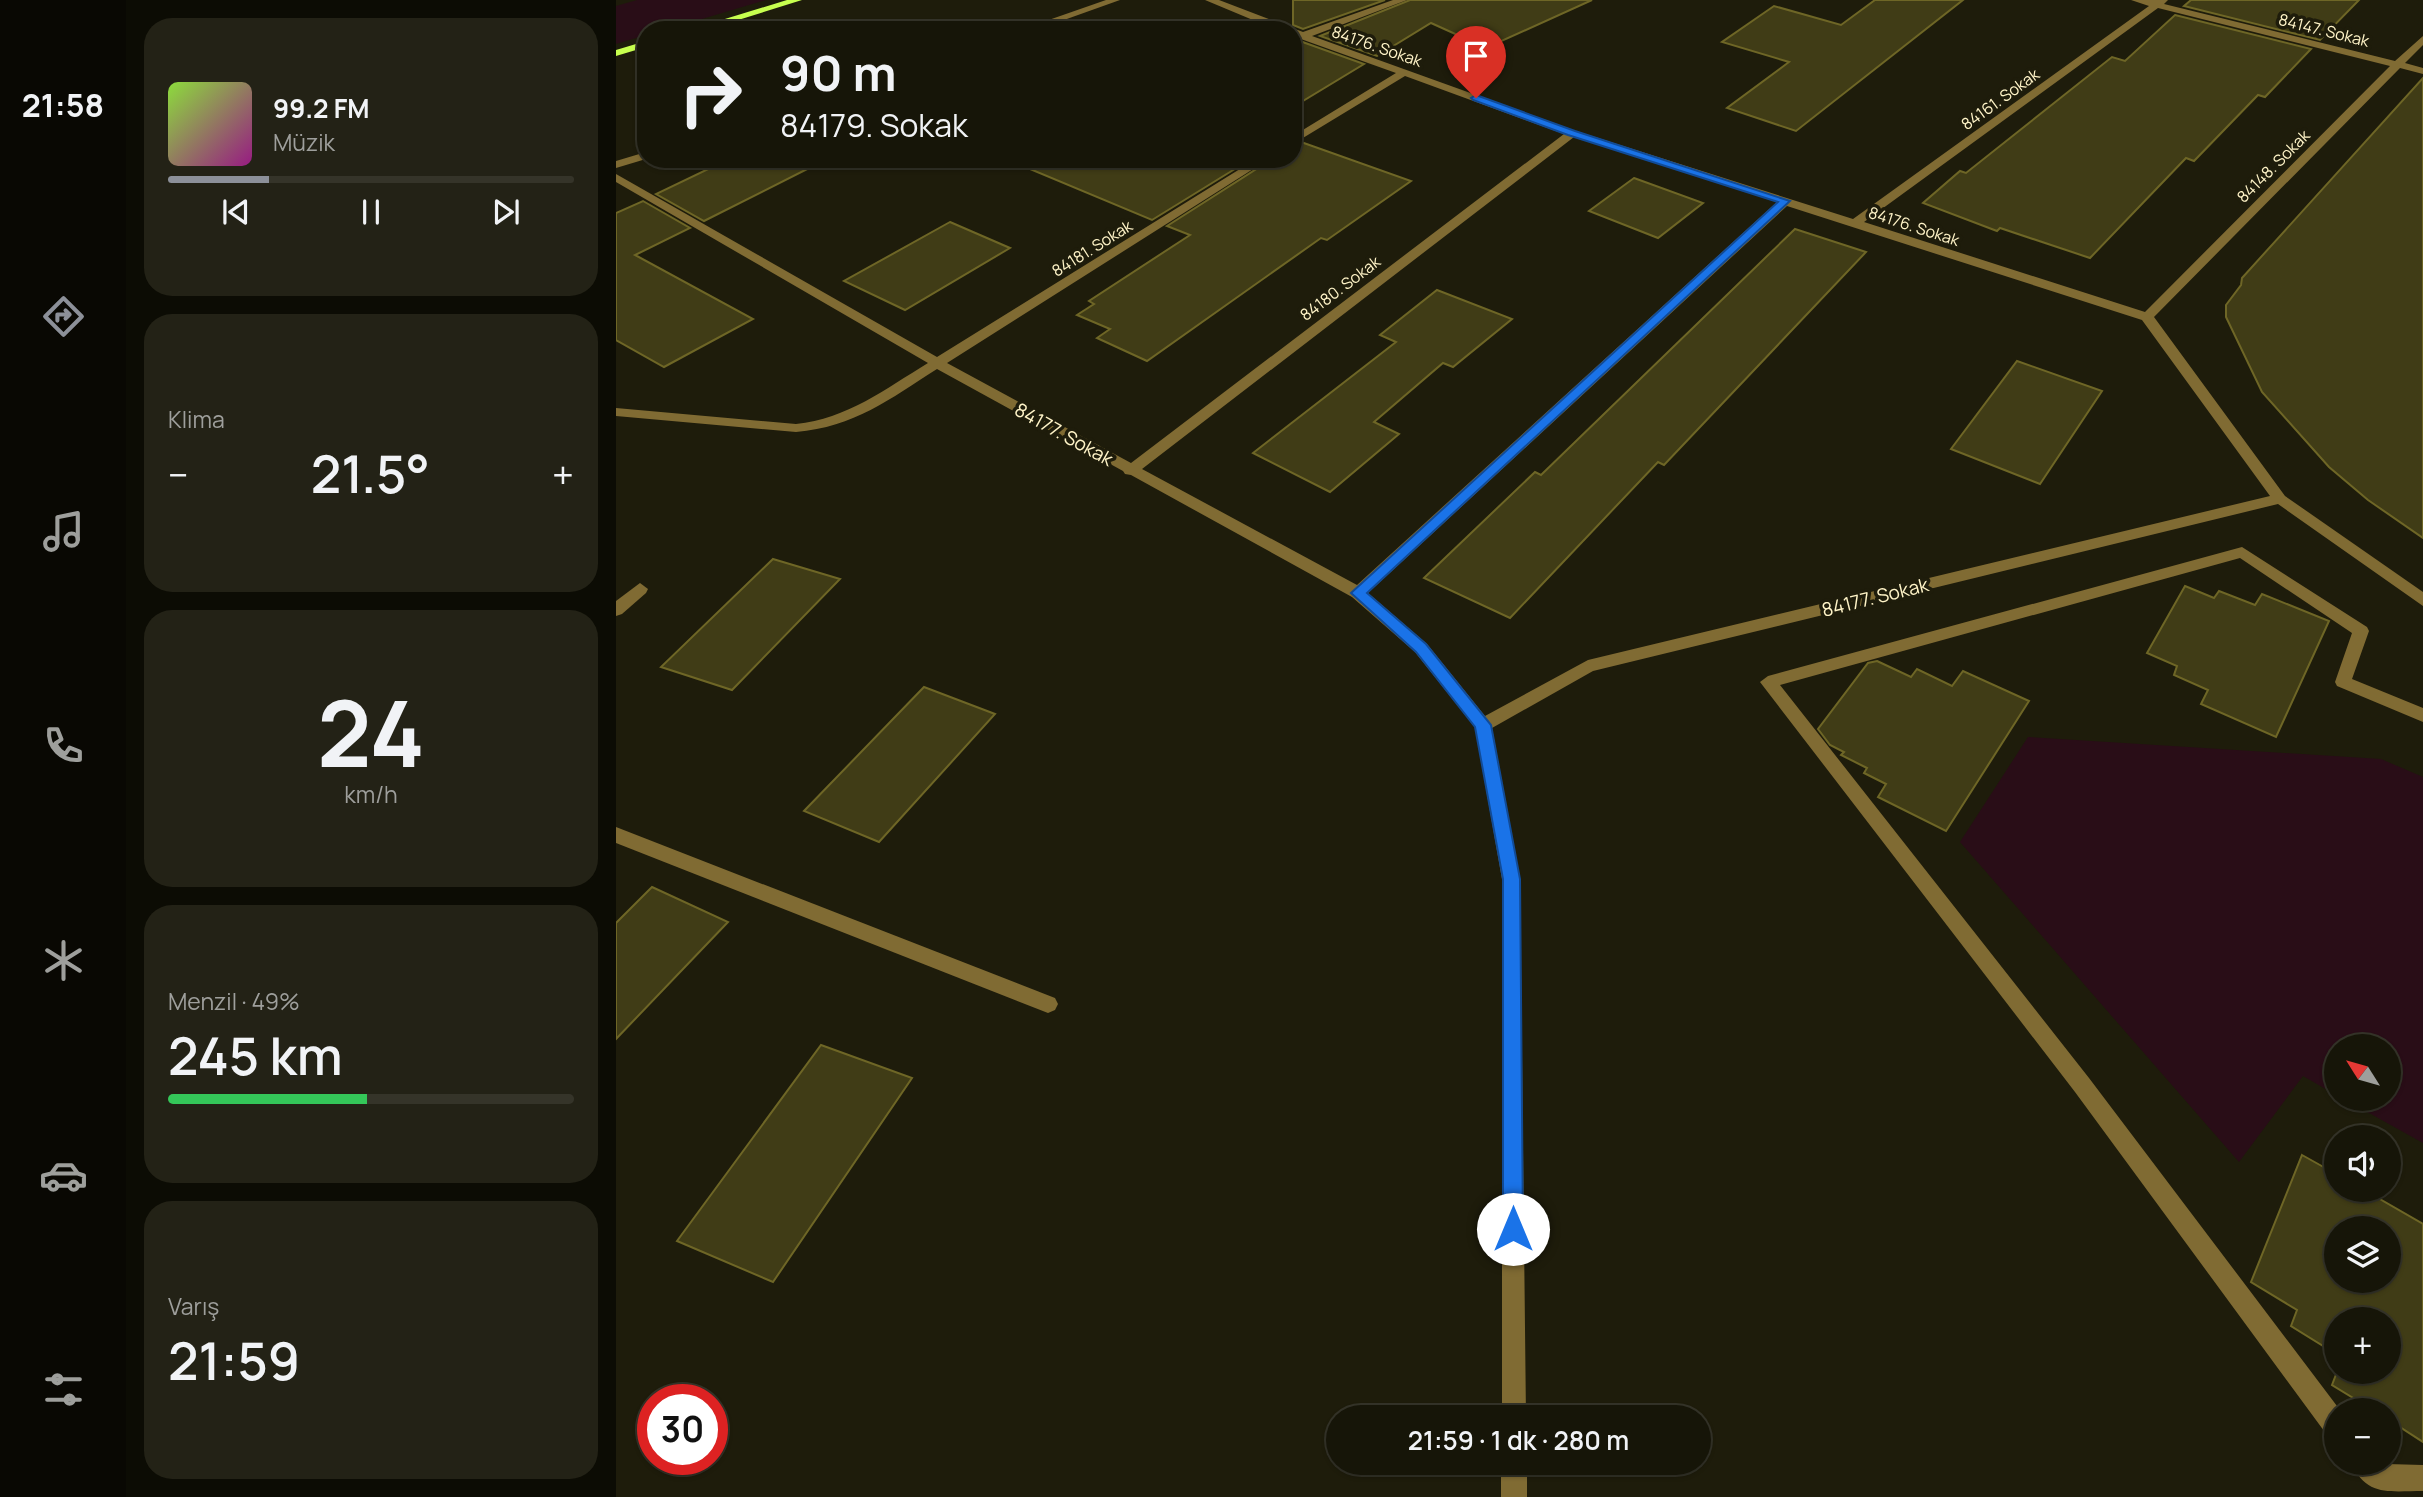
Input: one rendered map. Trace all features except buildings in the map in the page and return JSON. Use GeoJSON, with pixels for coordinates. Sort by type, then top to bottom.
{"type":"FeatureCollection","features":[{"type":"Feature","properties":{"kind":"main road"},"geometry":{"type":"LineString","coordinates":[[725,21],[797,0]]}},
{"type":"Feature","properties":{"kind":"main road"},"geometry":{"type":"LineString","coordinates":[[616,52],[637,46]]}},
{"type":"Feature","properties":{"kind":"street"},"geometry":{"type":"LineString","coordinates":[[1052,21],[1115,0]]}},
{"type":"Feature","properties":{"kind":"street"},"geometry":{"type":"LineString","coordinates":[[1210,0],[1263,21]]}},
{"type":"Feature","properties":{"kind":"street"},"geometry":{"type":"LineString","coordinates":[[1302,33],[1402,0]]}},
{"type":"Feature","properties":{"kind":"street","name":"84147. Sokak"},"geometry":{"type":"LineString","coordinates":[[2136,0],[2160,3],[2423,71]]}},
{"type":"Feature","properties":{"kind":"street","name":"84161. Sokak"},"geometry":{"type":"LineString","coordinates":[[1855,223],[2160,3]]}},
{"type":"Feature","properties":{"kind":"street","name":"84176. Sokak"},"geometry":{"type":"LineString","coordinates":[[1302,35],[1572,133],[2147,317]]}},
{"type":"Feature","properties":{"kind":"street","name":"84148. Sokak"},"geometry":{"type":"LineString","coordinates":[[2147,317],[2423,39]]}},
{"type":"Feature","properties":{"kind":"street"},"geometry":{"type":"LineString","coordinates":[[1302,135],[1405,72]]}},
{"type":"Feature","properties":{"kind":"street","name":"84180. Sokak"},"geometry":{"type":"LineString","coordinates":[[1130,471],[1572,133]]}},
{"type":"Feature","properties":{"kind":"street"},"geometry":{"type":"LineString","coordinates":[[616,165],[637,158]]}},
{"type":"Feature","properties":{"kind":"street","name":"84181. Sokak"},"geometry":{"type":"LineString","coordinates":[[616,412],[796,428],[816,426],[857,412],[1250,168]]}},
{"type":"Feature","properties":{"kind":"street","name":"84177. Sokak"},"geometry":{"type":"LineString","coordinates":[[616,177],[937,363],[1130,471],[1358,593],[1421,648],[1483,725],[1511,879],[1514,1405]]}},
{"type":"Feature","properties":{"kind":"street"},"geometry":{"type":"LineString","coordinates":[[1358,593],[1785,201]]}},
{"type":"Feature","properties":{"kind":"street"},"geometry":{"type":"LineString","coordinates":[[2147,317],[2280,499],[2423,600]]}},
{"type":"Feature","properties":{"kind":"street","name":"84177. Sokak"},"geometry":{"type":"LineString","coordinates":[[1483,725],[1588,666],[2280,499]]}},
{"type":"Feature","properties":{"kind":"street"},"geometry":{"type":"LineString","coordinates":[[2324,1410],[2082,1085],[1768,682],[2242,552],[2361,631],[2343,682],[2423,715]]}},
{"type":"Feature","properties":{"kind":"street"},"geometry":{"type":"LineString","coordinates":[[616,610],[640,589]]}},
{"type":"Feature","properties":{"kind":"street"},"geometry":{"type":"LineString","coordinates":[[616,835],[1048,1004]]}},
{"type":"Feature","properties":{"kind":"street"},"geometry":{"type":"LineString","coordinates":[[1514,1475],[1514,1497]]}},
{"type":"Feature","properties":{"kind":"street"},"geometry":{"type":"LineString","coordinates":[[2373,1475],[2375,1478],[2423,1478]]}},
{"type":"Feature","properties":{"kind":"shaded area"},"geometry":{"type":"Polygon","coordinates":[[[637,0],[766,0],[695,21],[637,21],[637,38],[616,44],[616,6],[637,0]]]}},
{"type":"Feature","properties":{"kind":"shaded area"},"geometry":{"type":"Polygon","coordinates":[[[2028,737],[2381,759],[2423,777],[2423,1143],[2401,1131],[2401,1125],[2391,1125],[2366,1111],[2401,1111],[2401,1034],[2324,1034],[2324,1088],[2303,1076],[2239,1162],[1960,842],[2028,737]]]}},
{"type":"Feature","properties":{"kind":"route"},"geometry":{"type":"LineString","coordinates":[[1476,98],[1572,133],[1785,201],[1358,593],[1421,648],[1483,725],[1511,879],[1513,1229]]}}]}
